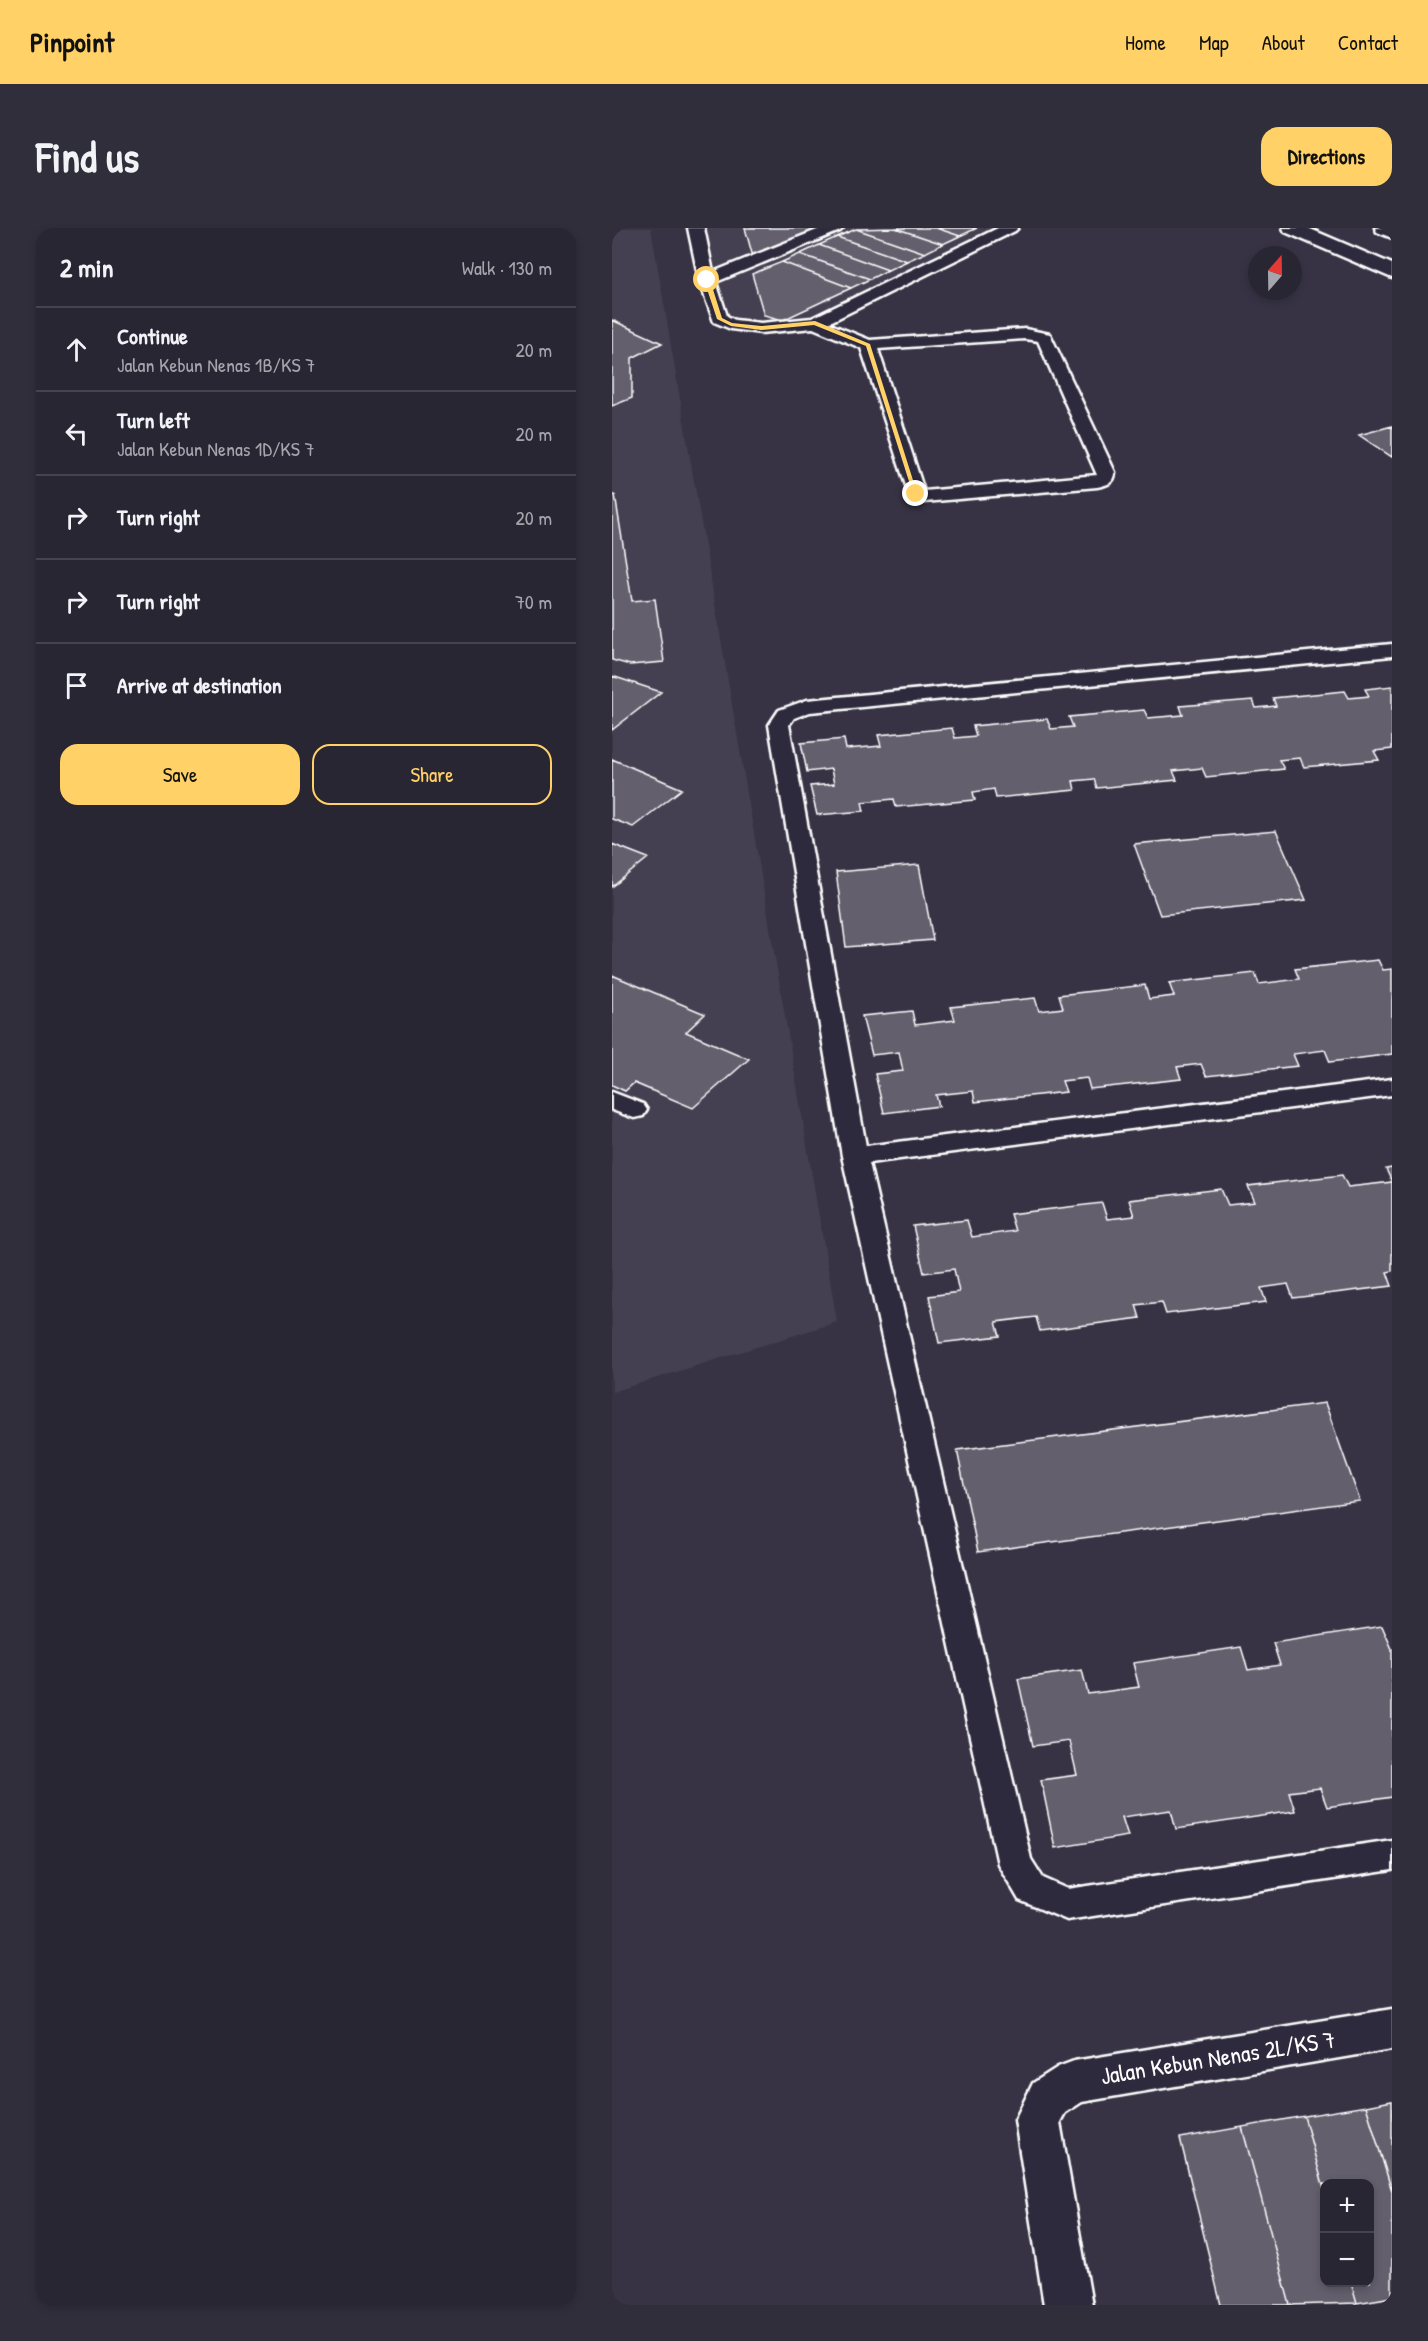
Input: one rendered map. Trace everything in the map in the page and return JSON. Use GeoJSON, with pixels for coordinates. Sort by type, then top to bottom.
{"type":"FeatureCollection","features":[{"type":"Feature","properties":{"kind":"street"},"geometry":{"type":"LineString","coordinates":[[1292,228],[1365,258],[1392,272]]}},
{"type":"Feature","properties":{"kind":"street","name":"Jalan Kebun Nenas 2L/KS 7"},"geometry":{"type":"LineString","coordinates":[[1068,2305],[1037,2120],[1049,2098],[1074,2082],[1392,2029]]}},
{"type":"Feature","properties":{"kind":"lane"},"geometry":{"type":"LineString","coordinates":[[696,228],[707,280],[720,319],[731,324],[761,328],[815,323],[1010,228]]}},
{"type":"Feature","properties":{"kind":"lane"},"geometry":{"type":"LineString","coordinates":[[707,280],[835,228]]}},
{"type":"Feature","properties":{"kind":"lane"},"geometry":{"type":"LineString","coordinates":[[815,323],[868,345],[1025,334],[1044,337],[1106,472],[1106,478],[1096,482],[924,497],[916,494],[868,345]]}},
{"type":"Feature","properties":{"kind":"lane"},"geometry":{"type":"LineString","coordinates":[[1392,650],[807,706],[786,714],[779,725],[855,1156],[1015,1864],[1031,1889],[1067,1905],[1392,1855]]}},
{"type":"Feature","properties":{"kind":"lane"},"geometry":{"type":"LineString","coordinates":[[855,1156],[1392,1087]]}},
{"type":"Feature","properties":{"kind":"shaded area"},"geometry":{"type":"Polygon","coordinates":[[[612,228],[651,228],[837,1322],[612,1392],[612,228]]]}},
{"type":"Feature","properties":{"kind":"shaded area"},"geometry":{"type":"Polygon","coordinates":[[[703,228],[1002,228],[810,320],[760,325],[740,322],[728,317],[703,228]]]}},
{"type":"Feature","properties":{"kind":"building"},"geometry":{"type":"Polygon","coordinates":[[[745,228],[822,228],[753,257],[745,228]]]}},
{"type":"Feature","properties":{"kind":"building"},"geometry":{"type":"Polygon","coordinates":[[[895,228],[936,228],[960,236],[943,244],[895,228]]]}},
{"type":"Feature","properties":{"kind":"building"},"geometry":{"type":"Polygon","coordinates":[[[895,228],[943,244],[925,253],[856,229],[895,228]]]}},
{"type":"Feature","properties":{"kind":"building"},"geometry":{"type":"Polygon","coordinates":[[[936,228],[977,228],[960,236],[936,228]]]}},
{"type":"Feature","properties":{"kind":"building"},"geometry":{"type":"Polygon","coordinates":[[[856,229],[925,253],[907,261],[837,237],[856,229]]]}},
{"type":"Feature","properties":{"kind":"building"},"geometry":{"type":"Polygon","coordinates":[[[837,237],[907,261],[888,270],[819,245],[837,237]]]}},
{"type":"Feature","properties":{"kind":"building"},"geometry":{"type":"Polygon","coordinates":[[[819,245],[888,270],[870,279],[800,254],[819,245]]]}},
{"type":"Feature","properties":{"kind":"building"},"geometry":{"type":"Polygon","coordinates":[[[800,254],[870,279],[851,288],[782,262],[800,254]]]}},
{"type":"Feature","properties":{"kind":"building"},"geometry":{"type":"Polygon","coordinates":[[[782,262],[851,288],[783,320],[764,315],[752,274],[782,262]]]}},
{"type":"Feature","properties":{"kind":"building"},"geometry":{"type":"Polygon","coordinates":[[[612,320],[662,343],[632,358],[632,398],[612,406],[612,320]]]}},
{"type":"Feature","properties":{"kind":"building"},"geometry":{"type":"Polygon","coordinates":[[[1392,426],[1392,457],[1359,435],[1392,426]]]}},
{"type":"Feature","properties":{"kind":"building"},"geometry":{"type":"Polygon","coordinates":[[[612,495],[615,495],[632,601],[655,599],[664,662],[630,665],[612,660],[612,495]]]}},
{"type":"Feature","properties":{"kind":"building"},"geometry":{"type":"Polygon","coordinates":[[[612,676],[661,692],[612,730],[612,676]]]}},
{"type":"Feature","properties":{"kind":"building"},"geometry":{"type":"Polygon","coordinates":[[[1392,686],[1392,749],[1374,751],[1379,760],[1304,767],[1300,758],[1279,760],[1284,769],[1206,777],[1202,768],[1173,771],[1177,780],[1097,788],[1094,779],[1073,781],[1075,790],[996,798],[994,789],[973,792],[975,800],[896,807],[894,799],[862,802],[864,811],[817,815],[810,786],[834,784],[831,769],[807,772],[801,743],[844,739],[846,749],[881,746],[878,735],[952,728],[955,738],[976,736],[973,726],[1047,719],[1051,729],[1073,727],[1069,717],[1144,710],[1148,718],[1183,715],[1180,706],[1253,700],[1256,708],[1276,706],[1273,698],[1345,691],[1349,698],[1369,696],[1365,689],[1392,686]]]}},
{"type":"Feature","properties":{"kind":"building"},"geometry":{"type":"Polygon","coordinates":[[[612,759],[682,789],[633,827],[612,819],[612,759]]]}},
{"type":"Feature","properties":{"kind":"building"},"geometry":{"type":"Polygon","coordinates":[[[1276,831],[1306,900],[1160,915],[1134,844],[1276,831]]]}},
{"type":"Feature","properties":{"kind":"building"},"geometry":{"type":"Polygon","coordinates":[[[612,844],[648,858],[612,887],[612,844]]]}},
{"type":"Feature","properties":{"kind":"building"},"geometry":{"type":"Polygon","coordinates":[[[919,865],[933,940],[846,947],[836,872],[919,865]]]}},
{"type":"Feature","properties":{"kind":"building"},"geometry":{"type":"Polygon","coordinates":[[[1378,960],[1383,970],[1392,969],[1392,1054],[1330,1062],[1325,1050],[1293,1054],[1298,1066],[1206,1076],[1201,1064],[1177,1067],[1181,1079],[1090,1089],[1087,1078],[1062,1081],[1066,1092],[975,1102],[973,1091],[936,1095],[939,1106],[884,1113],[875,1074],[903,1071],[899,1052],[872,1055],[862,1016],[912,1011],[915,1025],[955,1020],[951,1007],[1035,998],[1039,1011],[1063,1008],[1059,995],[1145,985],[1149,999],[1174,996],[1169,983],[1255,973],[1259,984],[1299,979],[1295,969],[1378,960]]]}},
{"type":"Feature","properties":{"kind":"building"},"geometry":{"type":"Polygon","coordinates":[[[612,975],[705,1014],[686,1032],[749,1059],[693,1108],[634,1083],[625,1091],[612,1085],[612,975]]]}},
{"type":"Feature","properties":{"kind":"building"},"geometry":{"type":"Polygon","coordinates":[[[1392,1168],[1392,1182],[1386,1169],[1392,1168]]]}},
{"type":"Feature","properties":{"kind":"building"},"geometry":{"type":"Polygon","coordinates":[[[1342,1175],[1348,1187],[1392,1182],[1392,1271],[1387,1272],[1392,1286],[1293,1298],[1288,1284],[1261,1288],[1266,1302],[1166,1314],[1162,1302],[1136,1305],[1140,1318],[1040,1331],[1036,1317],[996,1322],[1000,1336],[939,1343],[929,1296],[959,1292],[954,1269],[924,1273],[913,1226],[967,1220],[972,1237],[1015,1231],[1010,1214],[1102,1203],[1107,1219],[1134,1216],[1129,1200],[1221,1189],[1228,1205],[1255,1202],[1248,1186],[1342,1175]]]}},
{"type":"Feature","properties":{"kind":"building"},"geometry":{"type":"Polygon","coordinates":[[[1325,1403],[1360,1501],[978,1552],[957,1450],[1325,1403]]]}},
{"type":"Feature","properties":{"kind":"building"},"geometry":{"type":"Polygon","coordinates":[[[1382,1626],[1392,1649],[1392,1797],[1327,1807],[1320,1788],[1289,1792],[1295,1811],[1176,1829],[1171,1810],[1122,1817],[1128,1836],[1055,1848],[1041,1780],[1077,1775],[1069,1741],[1033,1746],[1018,1679],[1082,1670],[1088,1694],[1139,1687],[1133,1663],[1241,1647],[1248,1670],[1280,1665],[1273,1643],[1382,1626]]]}},
{"type":"Feature","properties":{"kind":"building"},"geometry":{"type":"Polygon","coordinates":[[[1392,2101],[1392,2191],[1366,2106],[1392,2101]]]}},
{"type":"Feature","properties":{"kind":"building"},"geometry":{"type":"Polygon","coordinates":[[[1366,2106],[1392,2191],[1392,2297],[1357,2303],[1352,2287],[1374,2287],[1374,2179],[1321,2179],[1304,2116],[1366,2106]]]}},
{"type":"Feature","properties":{"kind":"building"},"geometry":{"type":"Polygon","coordinates":[[[1304,2116],[1321,2179],[1320,2287],[1352,2287],[1357,2303],[1290,2305],[1242,2127],[1304,2116]]]}},
{"type":"Feature","properties":{"kind":"building"},"geometry":{"type":"Polygon","coordinates":[[[1242,2127],[1290,2305],[1221,2305],[1180,2138],[1242,2127]]]}},
{"type":"Feature","properties":{"kind":"route"},"geometry":{"type":"LineString","coordinates":[[707,280],[720,319],[731,324],[761,328],[815,323],[868,345],[916,494]]}}]}
